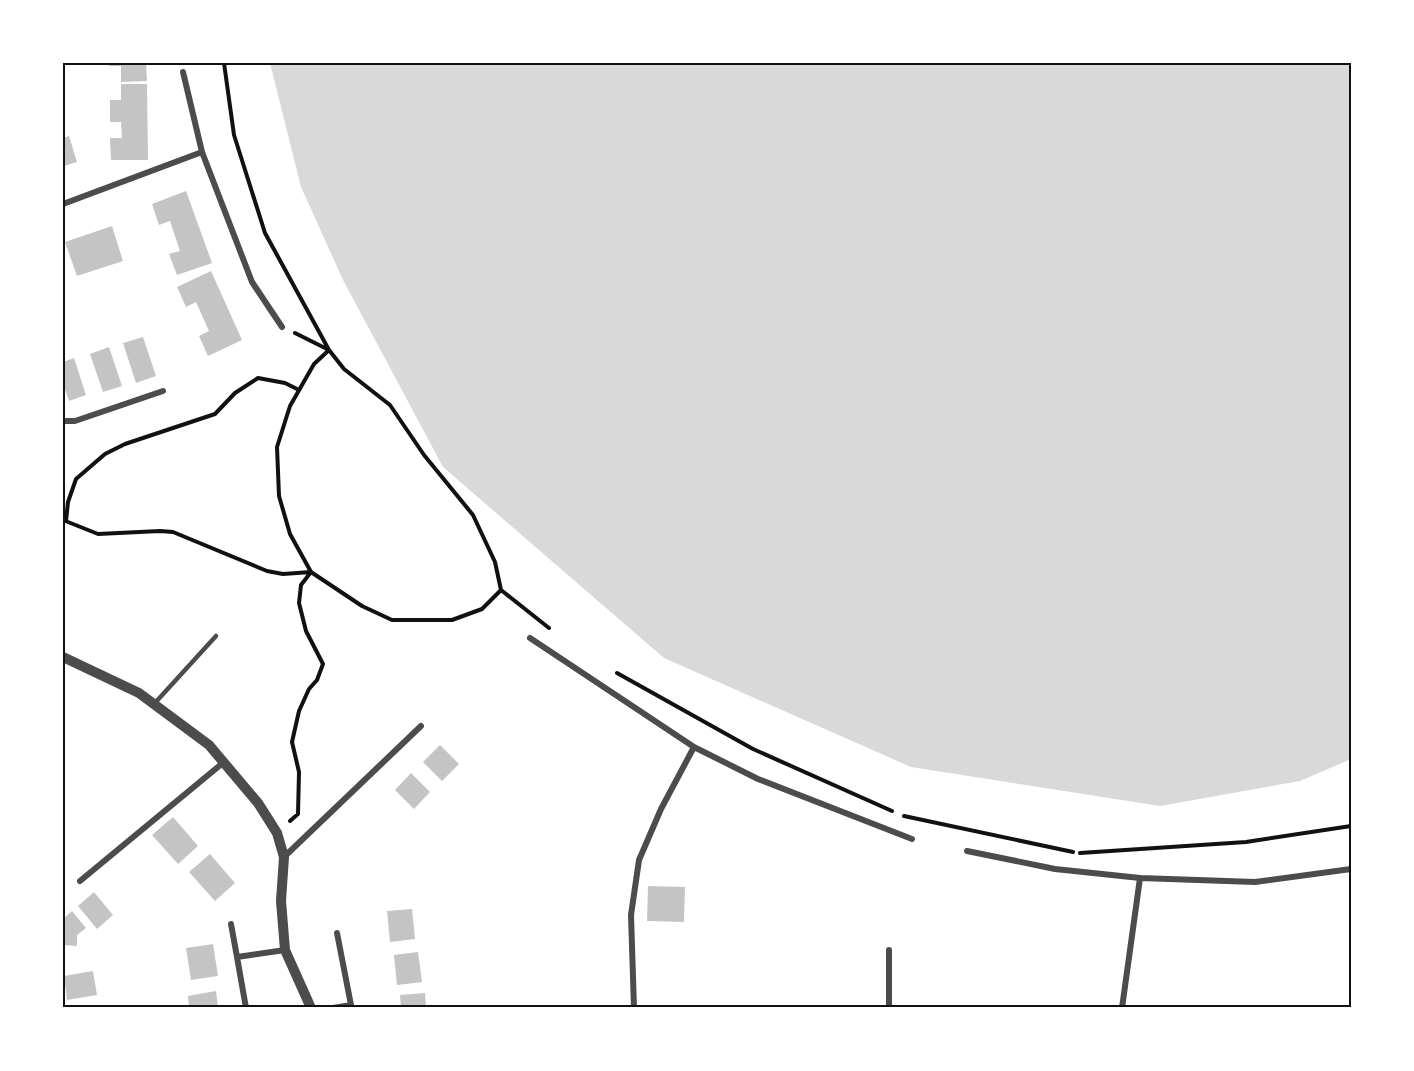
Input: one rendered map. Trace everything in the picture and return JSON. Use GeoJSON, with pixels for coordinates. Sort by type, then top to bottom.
{"type":"FeatureCollection","features":[{"type":"Feature","properties":{"kind":"street"},"geometry":{"type":"LineString","coordinates":[[183,72],[202,152],[252,282],[282,327]]}},
{"type":"Feature","properties":{"kind":"street"},"geometry":{"type":"LineString","coordinates":[[63,204],[202,152]]}},
{"type":"Feature","properties":{"kind":"street"},"geometry":{"type":"LineString","coordinates":[[63,421],[75,421],[163,391]]}},
{"type":"Feature","properties":{"kind":"street"},"geometry":{"type":"LineString","coordinates":[[530,638],[694,747],[758,779],[912,839]]}},
{"type":"Feature","properties":{"kind":"street"},"geometry":{"type":"LineString","coordinates":[[63,657],[139,693],[209,745],[258,803],[277,833],[284,857],[281,901],[285,950],[311,1008]]}},
{"type":"Feature","properties":{"kind":"street"},"geometry":{"type":"LineString","coordinates":[[284,857],[421,726]]}},
{"type":"Feature","properties":{"kind":"street"},"geometry":{"type":"LineString","coordinates":[[634,1008],[631,915],[639,860],[661,810],[694,747]]}},
{"type":"Feature","properties":{"kind":"street"},"geometry":{"type":"LineString","coordinates":[[80,881],[224,762]]}},
{"type":"Feature","properties":{"kind":"street"},"geometry":{"type":"LineString","coordinates":[[967,851],[1055,869],[1140,878],[1255,882],[1351,869]]}},
{"type":"Feature","properties":{"kind":"street"},"geometry":{"type":"LineString","coordinates":[[1122,1008],[1140,878]]}},
{"type":"Feature","properties":{"kind":"street"},"geometry":{"type":"LineString","coordinates":[[231,924],[246,1008]]}},
{"type":"Feature","properties":{"kind":"street"},"geometry":{"type":"LineString","coordinates":[[333,1008],[352,1007],[337,933]]}},
{"type":"Feature","properties":{"kind":"street"},"geometry":{"type":"LineString","coordinates":[[237,957],[285,950]]}},
{"type":"Feature","properties":{"kind":"street"},"geometry":{"type":"LineString","coordinates":[[889,950],[889,1008]]}},
{"type":"Feature","properties":{"kind":"lane"},"geometry":{"type":"LineString","coordinates":[[154,704],[216,636]]}},
{"type":"Feature","properties":{"kind":"path"},"geometry":{"type":"LineString","coordinates":[[224,63],[234,135],[265,233],[329,350],[344,369],[390,405],[424,455],[473,515],[495,562],[501,590],[555,633]]}},
{"type":"Feature","properties":{"kind":"path"},"geometry":{"type":"LineString","coordinates":[[282,327],[329,350]]}},
{"type":"Feature","properties":{"kind":"path"},"geometry":{"type":"LineString","coordinates":[[329,350],[314,364],[290,406],[277,447],[279,496],[290,534],[311,572],[362,606],[392,620],[452,620],[482,609],[501,590]]}},
{"type":"Feature","properties":{"kind":"path"},"geometry":{"type":"LineString","coordinates":[[299,390],[285,383],[258,378],[235,393],[215,414],[125,444],[105,454],[76,479],[65,520],[98,534],[173,532],[267,571],[283,574],[311,572]]}},
{"type":"Feature","properties":{"kind":"path"},"geometry":{"type":"LineString","coordinates":[[277,833],[298,814],[298,772],[292,742],[299,711],[309,689],[317,680],[323,664],[306,631],[299,603],[301,585],[311,572]]}},
{"type":"Feature","properties":{"kind":"path"},"geometry":{"type":"LineString","coordinates":[[613,671],[753,749],[902,815],[1078,853],[1246,842],[1351,826]]}},
{"type":"Feature","properties":{"kind":"shaded area"},"geometry":{"type":"Polygon","coordinates":[[[270,63],[1351,63],[1351,759],[1300,781],[1160,806],[911,767],[664,658],[443,467],[343,280],[301,187],[270,63]]]}},
{"type":"Feature","properties":{"kind":"building"},"geometry":{"type":"Polygon","coordinates":[[[109,63],[146,63],[147,81],[121,82],[121,66],[109,66],[109,63]]]}},
{"type":"Feature","properties":{"kind":"building"},"geometry":{"type":"Polygon","coordinates":[[[121,84],[147,84],[148,160],[111,160],[110,138],[122,138],[121,122],[110,122],[110,100],[121,100],[121,84]]]}},
{"type":"Feature","properties":{"kind":"building"},"geometry":{"type":"Polygon","coordinates":[[[69,136],[77,162],[64,166],[63,138],[69,136]]]}},
{"type":"Feature","properties":{"kind":"building"},"geometry":{"type":"Polygon","coordinates":[[[186,191],[212,263],[177,275],[169,254],[180,251],[170,221],[159,225],[152,204],[186,191]]]}},
{"type":"Feature","properties":{"kind":"building"},"geometry":{"type":"Polygon","coordinates":[[[112,226],[123,261],[77,276],[65,242],[112,226]]]}},
{"type":"Feature","properties":{"kind":"building"},"geometry":{"type":"Polygon","coordinates":[[[211,271],[242,340],[208,356],[199,336],[209,331],[196,302],[186,307],[177,287],[211,271]]]}},
{"type":"Feature","properties":{"kind":"building"},"geometry":{"type":"Polygon","coordinates":[[[143,337],[156,376],[136,383],[123,343],[143,337]]]}},
{"type":"Feature","properties":{"kind":"building"},"geometry":{"type":"Polygon","coordinates":[[[109,347],[122,386],[103,392],[90,354],[109,347]]]}},
{"type":"Feature","properties":{"kind":"building"},"geometry":{"type":"Polygon","coordinates":[[[74,358],[86,395],[69,401],[63,383],[63,362],[74,358]]]}},
{"type":"Feature","properties":{"kind":"building"},"geometry":{"type":"Polygon","coordinates":[[[440,745],[459,764],[442,781],[423,762],[440,745]]]}},
{"type":"Feature","properties":{"kind":"building"},"geometry":{"type":"Polygon","coordinates":[[[411,773],[430,792],[414,809],[395,790],[411,773]]]}},
{"type":"Feature","properties":{"kind":"building"},"geometry":{"type":"Polygon","coordinates":[[[173,817],[198,846],[178,864],[152,835],[173,817]]]}},
{"type":"Feature","properties":{"kind":"building"},"geometry":{"type":"Polygon","coordinates":[[[210,854],[235,883],[215,901],[189,872],[210,854]]]}},
{"type":"Feature","properties":{"kind":"building"},"geometry":{"type":"Polygon","coordinates":[[[648,886],[685,887],[684,922],[647,921],[648,886]]]}},
{"type":"Feature","properties":{"kind":"building"},"geometry":{"type":"Polygon","coordinates":[[[94,892],[113,915],[97,929],[78,906],[94,892]]]}},
{"type":"Feature","properties":{"kind":"building"},"geometry":{"type":"Polygon","coordinates":[[[412,909],[415,939],[390,942],[387,911],[412,909]]]}},
{"type":"Feature","properties":{"kind":"building"},"geometry":{"type":"Polygon","coordinates":[[[72,911],[86,928],[77,935],[77,946],[63,945],[63,919],[72,911]]]}},
{"type":"Feature","properties":{"kind":"building"},"geometry":{"type":"Polygon","coordinates":[[[213,944],[218,976],[191,980],[186,948],[213,944]]]}},
{"type":"Feature","properties":{"kind":"building"},"geometry":{"type":"Polygon","coordinates":[[[418,952],[422,982],[397,985],[394,955],[418,952]]]}},
{"type":"Feature","properties":{"kind":"building"},"geometry":{"type":"Polygon","coordinates":[[[93,971],[97,995],[67,1000],[64,976],[93,971]]]}},
{"type":"Feature","properties":{"kind":"building"},"geometry":{"type":"Polygon","coordinates":[[[216,991],[218,1008],[189,1008],[188,996],[216,991]]]}},
{"type":"Feature","properties":{"kind":"building"},"geometry":{"type":"Polygon","coordinates":[[[425,993],[426,1008],[401,1008],[400,995],[425,993]]]}}]}
